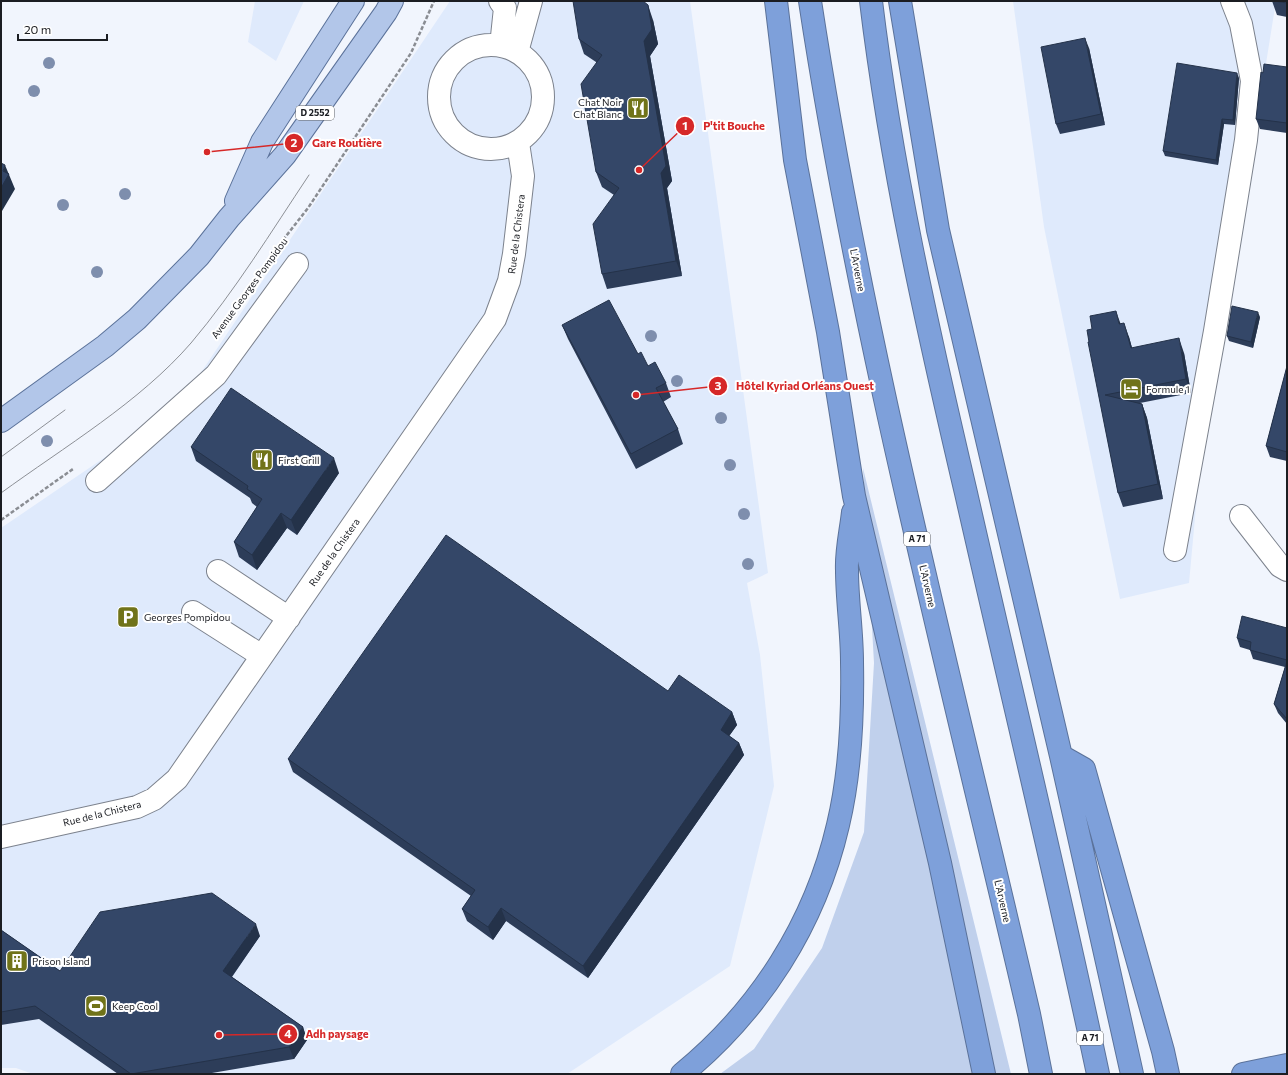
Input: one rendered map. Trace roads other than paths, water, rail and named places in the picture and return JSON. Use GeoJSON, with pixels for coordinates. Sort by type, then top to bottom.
{"type":"FeatureCollection","features":[{"type":"Feature","properties":{"kind":"highway"},"geometry":{"type":"LineString","coordinates":[[776,1],[795,160],[828,332],[854,496],[940,863],[984,1074]]}},
{"type":"Feature","properties":{"kind":"highway","name":"L'Arverne"},"geometry":{"type":"LineString","coordinates":[[810,1],[821,74],[851,234],[889,418],[1027,1006],[1041,1074]]}},
{"type":"Feature","properties":{"kind":"highway","name":"A 71"},"geometry":{"type":"LineString","coordinates":[[871,1],[907,224],[927,325],[1038,804],[1098,1074]]}},
{"type":"Feature","properties":{"kind":"highway"},"geometry":{"type":"LineString","coordinates":[[900,1],[938,230],[1061,756],[1132,1074]]}},
{"type":"Feature","properties":{"kind":"highway"},"geometry":{"type":"LineString","coordinates":[[682,1074],[731,1029],[767,985],[797,936],[819,885],[838,825],[850,750],[852,662],[846,568],[854,496]]}},
{"type":"Feature","properties":{"kind":"highway"},"geometry":{"type":"LineString","coordinates":[[1061,756],[1084,769],[1163,1051],[1168,1074]]}},
{"type":"Feature","properties":{"kind":"highway"},"geometry":{"type":"LineString","coordinates":[[1242,1074],[1287,1065]]}},
{"type":"Feature","properties":{"kind":"main road","name":"D 2552"},"geometry":{"type":"LineString","coordinates":[[229,218],[262,142],[353,1]]}},
{"type":"Feature","properties":{"kind":"main road","name":"D 2552"},"geometry":{"type":"LineString","coordinates":[[1,421],[105,346],[137,318],[199,256],[229,218],[285,155],[386,12],[392,1]]}},
{"type":"Feature","properties":{"kind":"street"},"geometry":{"type":"LineString","coordinates":[[500,1],[505,8],[509,49]]}},
{"type":"Feature","properties":{"kind":"street"},"geometry":{"type":"LineString","coordinates":[[509,49],[531,1]]}},
{"type":"Feature","properties":{"kind":"street"},"geometry":{"type":"LineString","coordinates":[[1175,550],[1215,331],[1246,140],[1252,81],[1241,24],[1232,1]]}},
{"type":"Feature","properties":{"kind":"street"},"geometry":{"type":"LineString","coordinates":[[484,45],[509,49],[531,63],[540,79],[544,97],[541,115],[532,130],[518,143],[503,149],[486,150],[470,145],[455,136],[446,122],[440,106],[440,89],[445,74],[455,60],[468,50],[484,45]]}},
{"type":"Feature","properties":{"kind":"street","name":"Rue de la Chistera"},"geometry":{"type":"LineString","coordinates":[[1,837],[137,807],[154,799],[177,779],[495,319],[509,281],[514,254],[523,176],[518,143]]}},
{"type":"Feature","properties":{"kind":"street"},"geometry":{"type":"LineString","coordinates":[[97,481],[216,374],[297,264]]}},
{"type":"Feature","properties":{"kind":"street"},"geometry":{"type":"LineString","coordinates":[[1241,516],[1280,566],[1287,570]]}},
{"type":"Feature","properties":{"kind":"street"},"geometry":{"type":"LineString","coordinates":[[218,572],[288,618]]}},
{"type":"Feature","properties":{"kind":"street"},"geometry":{"type":"LineString","coordinates":[[193,612],[262,656]]}},
{"type":"Feature","properties":{"kind":"tram line"},"geometry":{"type":"LineString","coordinates":[[1,493],[100,423],[149,385],[171,364],[191,343],[223,303],[309,175]]}},
{"type":"Feature","properties":{"kind":"tram line"},"geometry":{"type":"LineString","coordinates":[[1,457],[65,410]]}},
{"type":"Feature","properties":{"kind":"place","name":"Chat Noir Chat Blanc"},"geometry":{"type":"Point","coordinates":[638,108]}},
{"type":"Feature","properties":{"kind":"place","name":"Gare Routière"},"geometry":{"type":"Point","coordinates":[207,152]}},
{"type":"Feature","properties":{"kind":"place","name":"P'tit Bouche"},"geometry":{"type":"Point","coordinates":[639,170]}},
{"type":"Feature","properties":{"kind":"place","name":"Formule 1"},"geometry":{"type":"Point","coordinates":[1131,389]}},
{"type":"Feature","properties":{"kind":"place","name":"Hôtel Kyriad Orléans Ouest"},"geometry":{"type":"Point","coordinates":[636,395]}},
{"type":"Feature","properties":{"kind":"place","name":"First Grill"},"geometry":{"type":"Point","coordinates":[262,460]}},
{"type":"Feature","properties":{"kind":"place","name":"Georges Pompidou"},"geometry":{"type":"Point","coordinates":[128,617]}},
{"type":"Feature","properties":{"kind":"place","name":"Prison Island"},"geometry":{"type":"Point","coordinates":[17,961]}},
{"type":"Feature","properties":{"kind":"place","name":"Keep Cool"},"geometry":{"type":"Point","coordinates":[96,1006]}},
{"type":"Feature","properties":{"kind":"place","name":"Adh paysage"},"geometry":{"type":"Point","coordinates":[219,1035]}}]}
